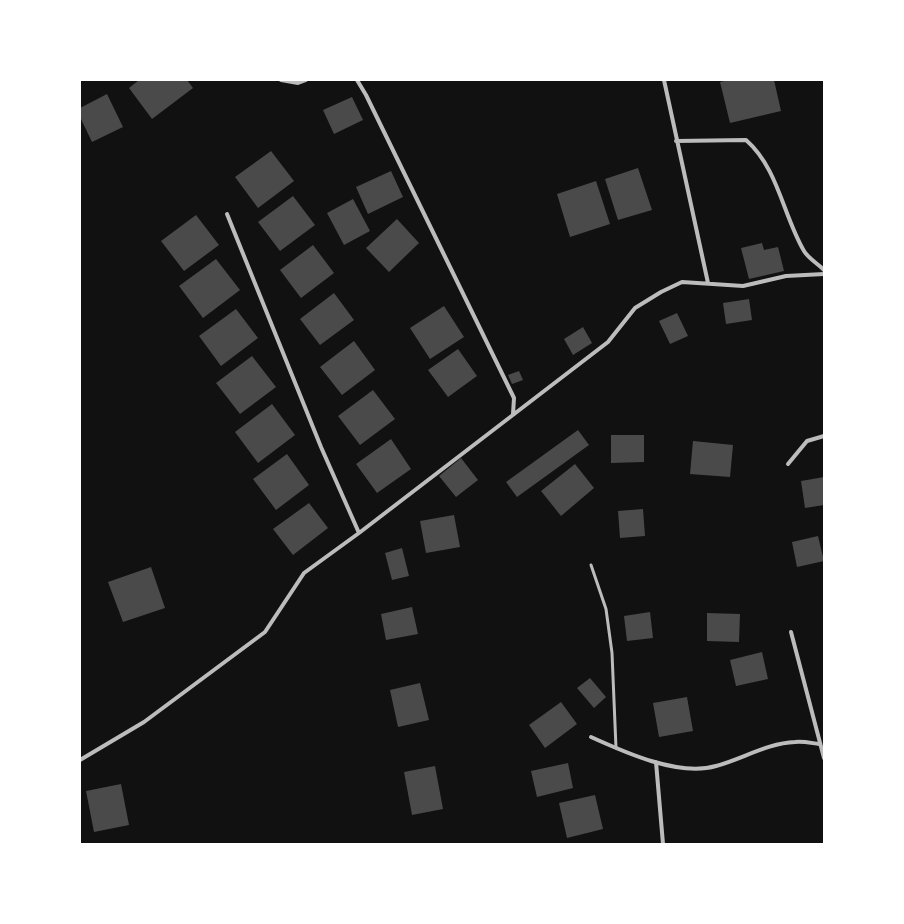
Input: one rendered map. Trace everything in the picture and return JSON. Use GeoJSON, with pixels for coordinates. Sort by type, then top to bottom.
{"type":"FeatureCollection","features":[{"type":"Feature","properties":{"kind":"street"},"geometry":{"type":"LineString","coordinates":[[280,80],[298,83],[306,80]]}},
{"type":"Feature","properties":{"kind":"street"},"geometry":{"type":"LineString","coordinates":[[357,80],[366,95],[514,398],[513,414]]}},
{"type":"Feature","properties":{"kind":"street"},"geometry":{"type":"LineString","coordinates":[[664,80],[708,283]]}},
{"type":"Feature","properties":{"kind":"street"},"geometry":{"type":"LineString","coordinates":[[676,141],[746,140],[759,152],[770,173],[804,252],[824,270]]}},
{"type":"Feature","properties":{"kind":"street"},"geometry":{"type":"LineString","coordinates":[[227,214],[321,447],[359,533]]}},
{"type":"Feature","properties":{"kind":"street"},"geometry":{"type":"LineString","coordinates":[[80,760],[144,722],[265,632],[304,573],[359,533],[608,342],[635,308],[661,292],[682,282],[743,286],[786,276],[824,274]]}},
{"type":"Feature","properties":{"kind":"street"},"geometry":{"type":"LineString","coordinates":[[788,464],[807,441],[824,436]]}},
{"type":"Feature","properties":{"kind":"street"},"geometry":{"type":"LineString","coordinates":[[791,632],[819,744],[824,758]]}},
{"type":"Feature","properties":{"kind":"street"},"geometry":{"type":"LineString","coordinates":[[591,737],[640,758],[686,768],[715,767],[768,747],[795,742],[819,744]]}},
{"type":"Feature","properties":{"kind":"street"},"geometry":{"type":"LineString","coordinates":[[656,762],[663,844]]}},
{"type":"Feature","properties":{"kind":"lane"},"geometry":{"type":"LineString","coordinates":[[591,565],[606,610],[612,652],[616,748]]}},
{"type":"Feature","properties":{"kind":"building"},"geometry":{"type":"Polygon","coordinates":[[[139,80],[187,80],[193,88],[152,119],[129,88],[139,80]]]}},
{"type":"Feature","properties":{"kind":"building"},"geometry":{"type":"Polygon","coordinates":[[[729,80],[774,80],[781,111],[730,123],[720,82],[729,80]]]}},
{"type":"Feature","properties":{"kind":"building"},"geometry":{"type":"Polygon","coordinates":[[[107,94],[123,127],[92,142],[80,117],[80,108],[107,94]]]}},
{"type":"Feature","properties":{"kind":"building"},"geometry":{"type":"Polygon","coordinates":[[[352,97],[363,120],[334,134],[323,110],[352,97]]]}},
{"type":"Feature","properties":{"kind":"building"},"geometry":{"type":"Polygon","coordinates":[[[271,151],[294,181],[258,208],[235,177],[271,151]]]}},
{"type":"Feature","properties":{"kind":"building"},"geometry":{"type":"Polygon","coordinates":[[[638,168],[652,210],[618,220],[605,179],[638,168]]]}},
{"type":"Feature","properties":{"kind":"building"},"geometry":{"type":"Polygon","coordinates":[[[391,171],[403,197],[368,214],[356,187],[391,171]]]}},
{"type":"Feature","properties":{"kind":"building"},"geometry":{"type":"Polygon","coordinates":[[[596,181],[610,224],[570,237],[557,194],[596,181]]]}},
{"type":"Feature","properties":{"kind":"building"},"geometry":{"type":"Polygon","coordinates":[[[293,196],[315,225],[280,251],[258,222],[293,196]]]}},
{"type":"Feature","properties":{"kind":"building"},"geometry":{"type":"Polygon","coordinates":[[[353,199],[370,231],[344,245],[327,213],[353,199]]]}},
{"type":"Feature","properties":{"kind":"building"},"geometry":{"type":"Polygon","coordinates":[[[196,215],[219,245],[184,271],[161,241],[196,215]]]}},
{"type":"Feature","properties":{"kind":"building"},"geometry":{"type":"Polygon","coordinates":[[[397,219],[419,243],[389,272],[366,248],[397,219]]]}},
{"type":"Feature","properties":{"kind":"building"},"geometry":{"type":"Polygon","coordinates":[[[762,243],[764,250],[778,247],[784,271],[749,279],[741,248],[762,243]]]}},
{"type":"Feature","properties":{"kind":"building"},"geometry":{"type":"Polygon","coordinates":[[[313,245],[334,273],[301,298],[280,270],[313,245]]]}},
{"type":"Feature","properties":{"kind":"building"},"geometry":{"type":"Polygon","coordinates":[[[216,259],[240,290],[203,318],[179,286],[216,259]]]}},
{"type":"Feature","properties":{"kind":"building"},"geometry":{"type":"Polygon","coordinates":[[[334,293],[354,320],[320,345],[300,319],[334,293]]]}},
{"type":"Feature","properties":{"kind":"building"},"geometry":{"type":"Polygon","coordinates":[[[749,299],[752,320],[726,324],[723,303],[749,299]]]}},
{"type":"Feature","properties":{"kind":"building"},"geometry":{"type":"Polygon","coordinates":[[[444,306],[464,337],[430,359],[410,328],[444,306]]]}},
{"type":"Feature","properties":{"kind":"building"},"geometry":{"type":"Polygon","coordinates":[[[236,309],[258,338],[221,366],[199,336],[236,309]]]}},
{"type":"Feature","properties":{"kind":"building"},"geometry":{"type":"Polygon","coordinates":[[[677,313],[688,336],[670,344],[659,321],[677,313]]]}},
{"type":"Feature","properties":{"kind":"building"},"geometry":{"type":"Polygon","coordinates":[[[583,327],[592,343],[573,355],[564,339],[583,327]]]}},
{"type":"Feature","properties":{"kind":"building"},"geometry":{"type":"Polygon","coordinates":[[[354,341],[375,370],[342,395],[320,367],[354,341]]]}},
{"type":"Feature","properties":{"kind":"building"},"geometry":{"type":"Polygon","coordinates":[[[458,349],[477,376],[448,397],[428,370],[458,349]]]}},
{"type":"Feature","properties":{"kind":"building"},"geometry":{"type":"Polygon","coordinates":[[[252,356],[276,387],[240,414],[216,383],[252,356]]]}},
{"type":"Feature","properties":{"kind":"building"},"geometry":{"type":"Polygon","coordinates":[[[519,371],[523,380],[512,384],[508,375],[519,371]]]}},
{"type":"Feature","properties":{"kind":"building"},"geometry":{"type":"Polygon","coordinates":[[[373,390],[395,419],[360,445],[338,416],[373,390]]]}},
{"type":"Feature","properties":{"kind":"building"},"geometry":{"type":"Polygon","coordinates":[[[272,404],[295,435],[258,463],[235,432],[272,404]]]}},
{"type":"Feature","properties":{"kind":"building"},"geometry":{"type":"Polygon","coordinates":[[[578,430],[589,445],[517,497],[506,482],[578,430]]]}},
{"type":"Feature","properties":{"kind":"building"},"geometry":{"type":"Polygon","coordinates":[[[611,435],[644,435],[644,462],[611,463],[611,435]]]}},
{"type":"Feature","properties":{"kind":"building"},"geometry":{"type":"Polygon","coordinates":[[[391,439],[411,469],[377,493],[356,464],[391,439]]]}},
{"type":"Feature","properties":{"kind":"building"},"geometry":{"type":"Polygon","coordinates":[[[693,441],[733,445],[730,477],[690,474],[693,441]]]}},
{"type":"Feature","properties":{"kind":"building"},"geometry":{"type":"Polygon","coordinates":[[[287,454],[309,485],[276,510],[253,479],[287,454]]]}},
{"type":"Feature","properties":{"kind":"building"},"geometry":{"type":"Polygon","coordinates":[[[461,458],[478,480],[456,497],[439,476],[461,458]]]}},
{"type":"Feature","properties":{"kind":"building"},"geometry":{"type":"Polygon","coordinates":[[[575,464],[594,488],[561,516],[541,491],[575,464]]]}},
{"type":"Feature","properties":{"kind":"building"},"geometry":{"type":"Polygon","coordinates":[[[824,477],[824,505],[805,508],[801,481],[824,477]]]}},
{"type":"Feature","properties":{"kind":"building"},"geometry":{"type":"Polygon","coordinates":[[[309,503],[328,528],[293,555],[273,529],[309,503]]]}},
{"type":"Feature","properties":{"kind":"building"},"geometry":{"type":"Polygon","coordinates":[[[643,509],[645,536],[620,538],[618,511],[643,509]]]}},
{"type":"Feature","properties":{"kind":"building"},"geometry":{"type":"Polygon","coordinates":[[[454,515],[460,547],[426,553],[420,521],[454,515]]]}},
{"type":"Feature","properties":{"kind":"building"},"geometry":{"type":"Polygon","coordinates":[[[818,536],[824,561],[797,567],[792,542],[818,536]]]}},
{"type":"Feature","properties":{"kind":"building"},"geometry":{"type":"Polygon","coordinates":[[[402,548],[409,576],[392,580],[385,553],[402,548]]]}},
{"type":"Feature","properties":{"kind":"building"},"geometry":{"type":"Polygon","coordinates":[[[151,567],[165,608],[123,622],[108,582],[151,567]]]}},
{"type":"Feature","properties":{"kind":"building"},"geometry":{"type":"Polygon","coordinates":[[[412,607],[418,634],[386,640],[381,614],[412,607]]]}},
{"type":"Feature","properties":{"kind":"building"},"geometry":{"type":"Polygon","coordinates":[[[650,612],[653,638],[627,641],[624,616],[650,612]]]}},
{"type":"Feature","properties":{"kind":"building"},"geometry":{"type":"Polygon","coordinates":[[[707,613],[740,614],[739,642],[707,641],[707,613]]]}},
{"type":"Feature","properties":{"kind":"building"},"geometry":{"type":"Polygon","coordinates":[[[762,652],[768,679],[736,686],[730,660],[762,652]]]}},
{"type":"Feature","properties":{"kind":"building"},"geometry":{"type":"Polygon","coordinates":[[[590,678],[606,697],[594,708],[577,688],[590,678]]]}},
{"type":"Feature","properties":{"kind":"building"},"geometry":{"type":"Polygon","coordinates":[[[420,683],[429,720],[398,727],[390,690],[420,683]]]}},
{"type":"Feature","properties":{"kind":"building"},"geometry":{"type":"Polygon","coordinates":[[[687,697],[693,731],[659,737],[653,703],[687,697]]]}},
{"type":"Feature","properties":{"kind":"building"},"geometry":{"type":"Polygon","coordinates":[[[561,702],[577,724],[545,748],[529,725],[561,702]]]}},
{"type":"Feature","properties":{"kind":"building"},"geometry":{"type":"Polygon","coordinates":[[[568,763],[573,788],[537,797],[531,771],[568,763]]]}},
{"type":"Feature","properties":{"kind":"building"},"geometry":{"type":"Polygon","coordinates":[[[435,766],[443,809],[412,815],[404,772],[435,766]]]}},
{"type":"Feature","properties":{"kind":"building"},"geometry":{"type":"Polygon","coordinates":[[[121,784],[129,825],[94,832],[86,791],[121,784]]]}},
{"type":"Feature","properties":{"kind":"building"},"geometry":{"type":"Polygon","coordinates":[[[595,795],[603,829],[567,838],[559,803],[595,795]]]}}]}
